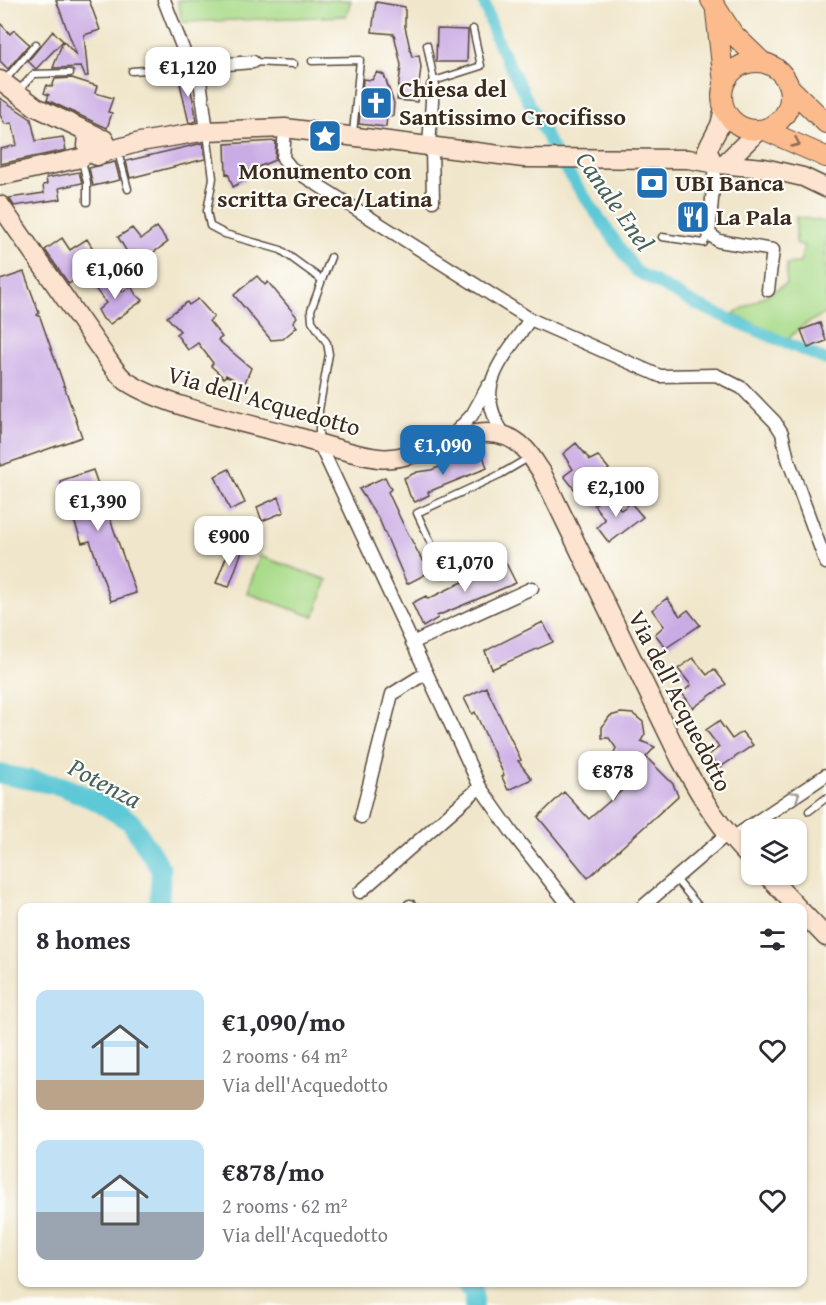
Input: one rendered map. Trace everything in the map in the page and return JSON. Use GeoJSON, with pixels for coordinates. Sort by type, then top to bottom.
{"type":"FeatureCollection","features":[{"type":"Feature","properties":{"kind":"main road"},"geometry":{"type":"LineString","coordinates":[[713,4],[734,34],[762,62],[782,74],[789,87],[826,123]]}},
{"type":"Feature","properties":{"kind":"main road"},"geometry":{"type":"LineString","coordinates":[[713,4],[724,83],[722,100],[730,120],[756,134],[826,157]]}},
{"type":"Feature","properties":{"kind":"main road"},"geometry":{"type":"LineString","coordinates":[[724,83],[735,69],[753,62],[762,62]]}},
{"type":"Feature","properties":{"kind":"main road"},"geometry":{"type":"LineString","coordinates":[[756,134],[784,116],[790,102],[789,87]]}},
{"type":"Feature","properties":{"kind":"street"},"geometry":{"type":"LineString","coordinates":[[164,0],[194,66],[207,131]]}},
{"type":"Feature","properties":{"kind":"street"},"geometry":{"type":"LineString","coordinates":[[194,66],[253,62]]}},
{"type":"Feature","properties":{"kind":"street"},"geometry":{"type":"LineString","coordinates":[[433,201],[431,146],[434,84]]}},
{"type":"Feature","properties":{"kind":"street"},"geometry":{"type":"LineString","coordinates":[[6,85],[95,145]]}},
{"type":"Feature","properties":{"kind":"street"},"geometry":{"type":"LineString","coordinates":[[724,109],[715,160],[708,234],[718,241],[773,250],[768,290]]}},
{"type":"Feature","properties":{"kind":"street"},"geometry":{"type":"LineString","coordinates":[[285,128],[283,158],[291,168],[530,319],[660,376],[716,375],[742,388],[775,422],[782,433],[788,459],[825,560]]}},
{"type":"Feature","properties":{"kind":"street"},"geometry":{"type":"LineString","coordinates":[[0,176],[95,145],[141,142],[207,131],[285,128],[545,159],[715,160],[803,177],[826,188]]}},
{"type":"Feature","properties":{"kind":"street"},"geometry":{"type":"LineString","coordinates":[[715,160],[756,134]]}},
{"type":"Feature","properties":{"kind":"street"},"geometry":{"type":"LineString","coordinates":[[756,134],[749,156],[764,168]]}},
{"type":"Feature","properties":{"kind":"street","name":"Via dell'Acquedotto"},"geometry":{"type":"LineString","coordinates":[[0,205],[94,341],[124,380],[169,400],[378,458],[395,459],[412,455],[450,440],[481,433],[506,437],[524,448],[541,471],[681,760],[706,806],[741,849]]}},
{"type":"Feature","properties":{"kind":"street"},"geometry":{"type":"LineString","coordinates":[[450,440],[472,415],[491,380],[530,319]]}},
{"type":"Feature","properties":{"kind":"street"},"geometry":{"type":"LineString","coordinates":[[491,380],[489,392],[493,419],[506,437]]}},
{"type":"Feature","properties":{"kind":"street"},"geometry":{"type":"LineString","coordinates":[[319,443],[480,787],[565,903]]}},
{"type":"Feature","properties":{"kind":"street"},"geometry":{"type":"LineString","coordinates":[[332,471],[335,460],[348,451]]}},
{"type":"Feature","properties":{"kind":"street"},"geometry":{"type":"LineString","coordinates":[[412,643],[532,588]]}},
{"type":"Feature","properties":{"kind":"street"},"geometry":{"type":"LineString","coordinates":[[361,817],[392,694],[426,673]]}},
{"type":"Feature","properties":{"kind":"street"},"geometry":{"type":"LineString","coordinates":[[646,903],[729,837],[826,775]]}},
{"type":"Feature","properties":{"kind":"street"},"geometry":{"type":"LineString","coordinates":[[360,892],[480,787]]}},
{"type":"Feature","properties":{"kind":"street"},"geometry":{"type":"LineString","coordinates":[[776,885],[793,903]]}},
{"type":"Feature","properties":{"kind":"street"},"geometry":{"type":"LineString","coordinates":[[807,917],[826,937]]}},
{"type":"Feature","properties":{"kind":"lane"},"geometry":{"type":"LineString","coordinates":[[427,45],[434,84],[481,66],[473,29]]}},
{"type":"Feature","properties":{"kind":"lane"},"geometry":{"type":"LineString","coordinates":[[6,85],[36,44]]}},
{"type":"Feature","properties":{"kind":"lane"},"geometry":{"type":"LineString","coordinates":[[312,61],[360,60],[353,137]]}},
{"type":"Feature","properties":{"kind":"lane"},"geometry":{"type":"LineString","coordinates":[[253,62],[294,64]]}},
{"type":"Feature","properties":{"kind":"lane"},"geometry":{"type":"LineString","coordinates":[[132,71],[194,66]]}},
{"type":"Feature","properties":{"kind":"lane"},"geometry":{"type":"LineString","coordinates":[[6,85],[34,74],[70,74]]}},
{"type":"Feature","properties":{"kind":"lane"},"geometry":{"type":"LineString","coordinates":[[207,131],[213,178],[207,211],[210,226],[225,234],[281,250],[322,280]]}},
{"type":"Feature","properties":{"kind":"lane"},"geometry":{"type":"LineString","coordinates":[[95,145],[128,189]]}},
{"type":"Feature","properties":{"kind":"lane"},"geometry":{"type":"LineString","coordinates":[[87,202],[87,182],[95,145]]}},
{"type":"Feature","properties":{"kind":"lane"},"geometry":{"type":"LineString","coordinates":[[662,237],[704,243],[708,234]]}},
{"type":"Feature","properties":{"kind":"lane"},"geometry":{"type":"LineString","coordinates":[[319,443],[319,410],[329,354],[327,343],[312,321],[311,310],[331,256]]}},
{"type":"Feature","properties":{"kind":"lane"},"geometry":{"type":"LineString","coordinates":[[445,574],[417,513],[501,474],[530,456]]}},
{"type":"Feature","properties":{"kind":"lane"},"geometry":{"type":"LineString","coordinates":[[809,811],[826,798]]}},
{"type":"Feature","properties":{"kind":"lane"},"geometry":{"type":"LineString","coordinates":[[675,878],[696,903]]}},
{"type":"Feature","properties":{"kind":"green space"},"geometry":{"type":"Polygon","coordinates":[[[178,0],[351,0],[346,16],[182,22],[178,0]]]}},
{"type":"Feature","properties":{"kind":"green space"},"geometry":{"type":"Polygon","coordinates":[[[796,217],[826,222],[826,313],[802,326],[788,339],[733,314],[786,284],[787,264],[800,263],[804,246],[796,243],[796,217]]]}},
{"type":"Feature","properties":{"kind":"green space"},"geometry":{"type":"Polygon","coordinates":[[[260,556],[327,580],[314,617],[247,593],[260,556]]]}},
{"type":"Feature","properties":{"kind":"building"},"geometry":{"type":"Polygon","coordinates":[[[56,0],[89,0],[100,30],[84,35],[88,76],[85,76],[81,67],[53,68],[63,41],[77,56],[56,0]]]}},
{"type":"Feature","properties":{"kind":"building"},"geometry":{"type":"Polygon","coordinates":[[[376,2],[405,7],[405,27],[412,57],[419,55],[421,67],[417,102],[397,100],[401,65],[394,34],[372,32],[376,2]]]}},
{"type":"Feature","properties":{"kind":"building"},"geometry":{"type":"Polygon","coordinates":[[[0,23],[10,34],[14,30],[29,44],[8,69],[0,61],[0,23]]]}},
{"type":"Feature","properties":{"kind":"building"},"geometry":{"type":"Polygon","coordinates":[[[437,29],[468,30],[467,62],[436,62],[437,29]]]}},
{"type":"Feature","properties":{"kind":"building"},"geometry":{"type":"Polygon","coordinates":[[[53,31],[63,41],[36,69],[28,61],[53,31]]]}},
{"type":"Feature","properties":{"kind":"building","name":"Chiesa del Santissimo Crocifisso"},"geometry":{"type":"Polygon","coordinates":[[[377,72],[384,75],[394,103],[393,116],[387,116],[386,127],[359,124],[363,79],[372,80],[377,72]]]}},
{"type":"Feature","properties":{"kind":"building"},"geometry":{"type":"Polygon","coordinates":[[[178,75],[188,75],[197,121],[189,123],[178,75]]]}},
{"type":"Feature","properties":{"kind":"building"},"geometry":{"type":"Polygon","coordinates":[[[72,78],[97,86],[95,93],[113,98],[108,112],[112,113],[107,128],[47,100],[49,95],[44,93],[47,85],[52,87],[55,79],[72,78]]]}},
{"type":"Feature","properties":{"kind":"building"},"geometry":{"type":"Polygon","coordinates":[[[0,98],[31,119],[36,141],[63,137],[66,150],[0,164],[0,149],[17,145],[12,123],[5,124],[0,115],[0,98]]]}},
{"type":"Feature","properties":{"kind":"building"},"geometry":{"type":"Polygon","coordinates":[[[276,141],[275,160],[246,172],[249,178],[233,187],[228,173],[226,174],[225,144],[276,141]]]}},
{"type":"Feature","properties":{"kind":"building"},"geometry":{"type":"Polygon","coordinates":[[[203,143],[205,159],[130,178],[126,161],[203,143]]]}},
{"type":"Feature","properties":{"kind":"building"},"geometry":{"type":"Polygon","coordinates":[[[115,162],[120,180],[93,186],[89,168],[115,162]]]}},
{"type":"Feature","properties":{"kind":"building"},"geometry":{"type":"Polygon","coordinates":[[[79,172],[82,183],[59,188],[61,199],[14,206],[9,198],[44,193],[43,185],[47,184],[46,178],[79,172]]]}},
{"type":"Feature","properties":{"kind":"building"},"geometry":{"type":"Polygon","coordinates":[[[157,227],[168,242],[150,255],[155,261],[139,272],[118,237],[132,228],[141,239],[157,227]]]}},
{"type":"Feature","properties":{"kind":"building"},"geometry":{"type":"Polygon","coordinates":[[[62,238],[70,250],[87,239],[97,255],[79,267],[83,273],[69,284],[45,250],[62,238]]]}},
{"type":"Feature","properties":{"kind":"building"},"geometry":{"type":"Polygon","coordinates":[[[24,272],[39,313],[37,315],[40,317],[82,437],[0,466],[0,280],[24,272]]]}},
{"type":"Feature","properties":{"kind":"building"},"geometry":{"type":"Polygon","coordinates":[[[109,275],[123,292],[131,286],[136,295],[143,300],[110,324],[103,319],[98,310],[106,303],[94,287],[109,275]]]}},
{"type":"Feature","properties":{"kind":"building"},"geometry":{"type":"Polygon","coordinates":[[[257,276],[265,285],[268,282],[297,317],[293,322],[297,327],[283,339],[271,340],[234,295],[257,276]]]}},
{"type":"Feature","properties":{"kind":"building"},"geometry":{"type":"Polygon","coordinates":[[[198,299],[214,317],[209,321],[222,337],[218,340],[251,368],[244,385],[226,375],[224,378],[211,366],[213,363],[198,343],[188,350],[176,334],[180,331],[167,317],[187,302],[189,305],[198,299]]]}},
{"type":"Feature","properties":{"kind":"building"},"geometry":{"type":"Polygon","coordinates":[[[820,323],[826,341],[808,348],[801,330],[820,323]]]}},
{"type":"Feature","properties":{"kind":"building"},"geometry":{"type":"Polygon","coordinates":[[[576,443],[590,460],[598,456],[609,469],[595,481],[591,477],[575,490],[564,476],[573,469],[563,454],[576,443]]]}},
{"type":"Feature","properties":{"kind":"building"},"geometry":{"type":"Polygon","coordinates":[[[482,452],[487,468],[428,492],[429,495],[415,502],[410,496],[404,478],[482,452]]]}},
{"type":"Feature","properties":{"kind":"building"},"geometry":{"type":"Polygon","coordinates":[[[229,469],[245,503],[230,510],[215,476],[229,469]]]}},
{"type":"Feature","properties":{"kind":"building"},"geometry":{"type":"Polygon","coordinates":[[[93,470],[136,593],[111,601],[90,541],[82,543],[60,481],[93,470]]]}},
{"type":"Feature","properties":{"kind":"building"},"geometry":{"type":"Polygon","coordinates":[[[385,477],[391,489],[388,492],[403,524],[421,558],[432,571],[407,584],[379,519],[359,489],[385,477]]]}},
{"type":"Feature","properties":{"kind":"building"},"geometry":{"type":"Polygon","coordinates":[[[609,493],[621,510],[631,503],[643,517],[609,543],[597,527],[605,520],[594,505],[609,493]]]}},
{"type":"Feature","properties":{"kind":"building"},"geometry":{"type":"Polygon","coordinates":[[[279,497],[284,512],[262,521],[257,507],[279,497]]]}},
{"type":"Feature","properties":{"kind":"building"},"geometry":{"type":"Polygon","coordinates":[[[230,547],[242,551],[229,587],[216,583],[230,547]]]}},
{"type":"Feature","properties":{"kind":"building"},"geometry":{"type":"Polygon","coordinates":[[[504,559],[516,583],[437,616],[438,618],[423,627],[412,603],[426,596],[428,599],[491,568],[490,565],[504,559]]]}},
{"type":"Feature","properties":{"kind":"building"},"geometry":{"type":"Polygon","coordinates":[[[667,598],[680,616],[688,610],[700,625],[666,648],[655,634],[664,626],[652,610],[667,598]]]}},
{"type":"Feature","properties":{"kind":"building"},"geometry":{"type":"Polygon","coordinates":[[[543,622],[553,642],[492,669],[485,651],[543,622]]]}},
{"type":"Feature","properties":{"kind":"building"},"geometry":{"type":"Polygon","coordinates":[[[693,658],[707,675],[714,669],[726,684],[693,708],[682,693],[691,685],[678,669],[693,658]]]}},
{"type":"Feature","properties":{"kind":"building"},"geometry":{"type":"Polygon","coordinates":[[[486,687],[521,760],[518,761],[532,779],[508,790],[502,777],[504,775],[475,712],[472,714],[464,698],[486,687]]]}},
{"type":"Feature","properties":{"kind":"building"},"geometry":{"type":"Polygon","coordinates":[[[621,713],[633,714],[643,722],[645,734],[641,741],[655,747],[646,757],[673,784],[678,796],[588,878],[538,817],[564,792],[589,819],[635,779],[613,755],[616,748],[609,738],[602,738],[602,727],[610,716],[621,713]]]}},
{"type":"Feature","properties":{"kind":"building"},"geometry":{"type":"Polygon","coordinates":[[[719,721],[732,739],[742,732],[753,745],[719,768],[709,755],[719,747],[706,730],[719,721]]]}},
{"type":"Feature","properties":{"kind":"waterway","name":"Canale Enel"},"geometry":{"type":"LineString","coordinates":[[483,0],[497,41],[557,157],[636,271],[697,305],[826,360]]}},
{"type":"Feature","properties":{"kind":"waterway","name":"Potenza"},"geometry":{"type":"LineString","coordinates":[[0,774],[61,786],[97,801],[131,822],[161,869],[159,903]]}},
{"type":"Feature","properties":{"kind":"waterway","name":"Potenza"},"geometry":{"type":"LineString","coordinates":[[470,1287],[474,1291],[474,1305]]}},
{"type":"Feature","properties":{"kind":"place","name":"Chiesa del Santissimo Crocifisso"},"geometry":{"type":"Point","coordinates":[376,103]}},
{"type":"Feature","properties":{"kind":"place","name":"Monumento con scritta Greca/Latina"},"geometry":{"type":"Point","coordinates":[325,136]}},
{"type":"Feature","properties":{"kind":"place","name":"UBI Banca"},"geometry":{"type":"Point","coordinates":[652,183]}},
{"type":"Feature","properties":{"kind":"place","name":"La Pala"},"geometry":{"type":"Point","coordinates":[693,217]}}]}
